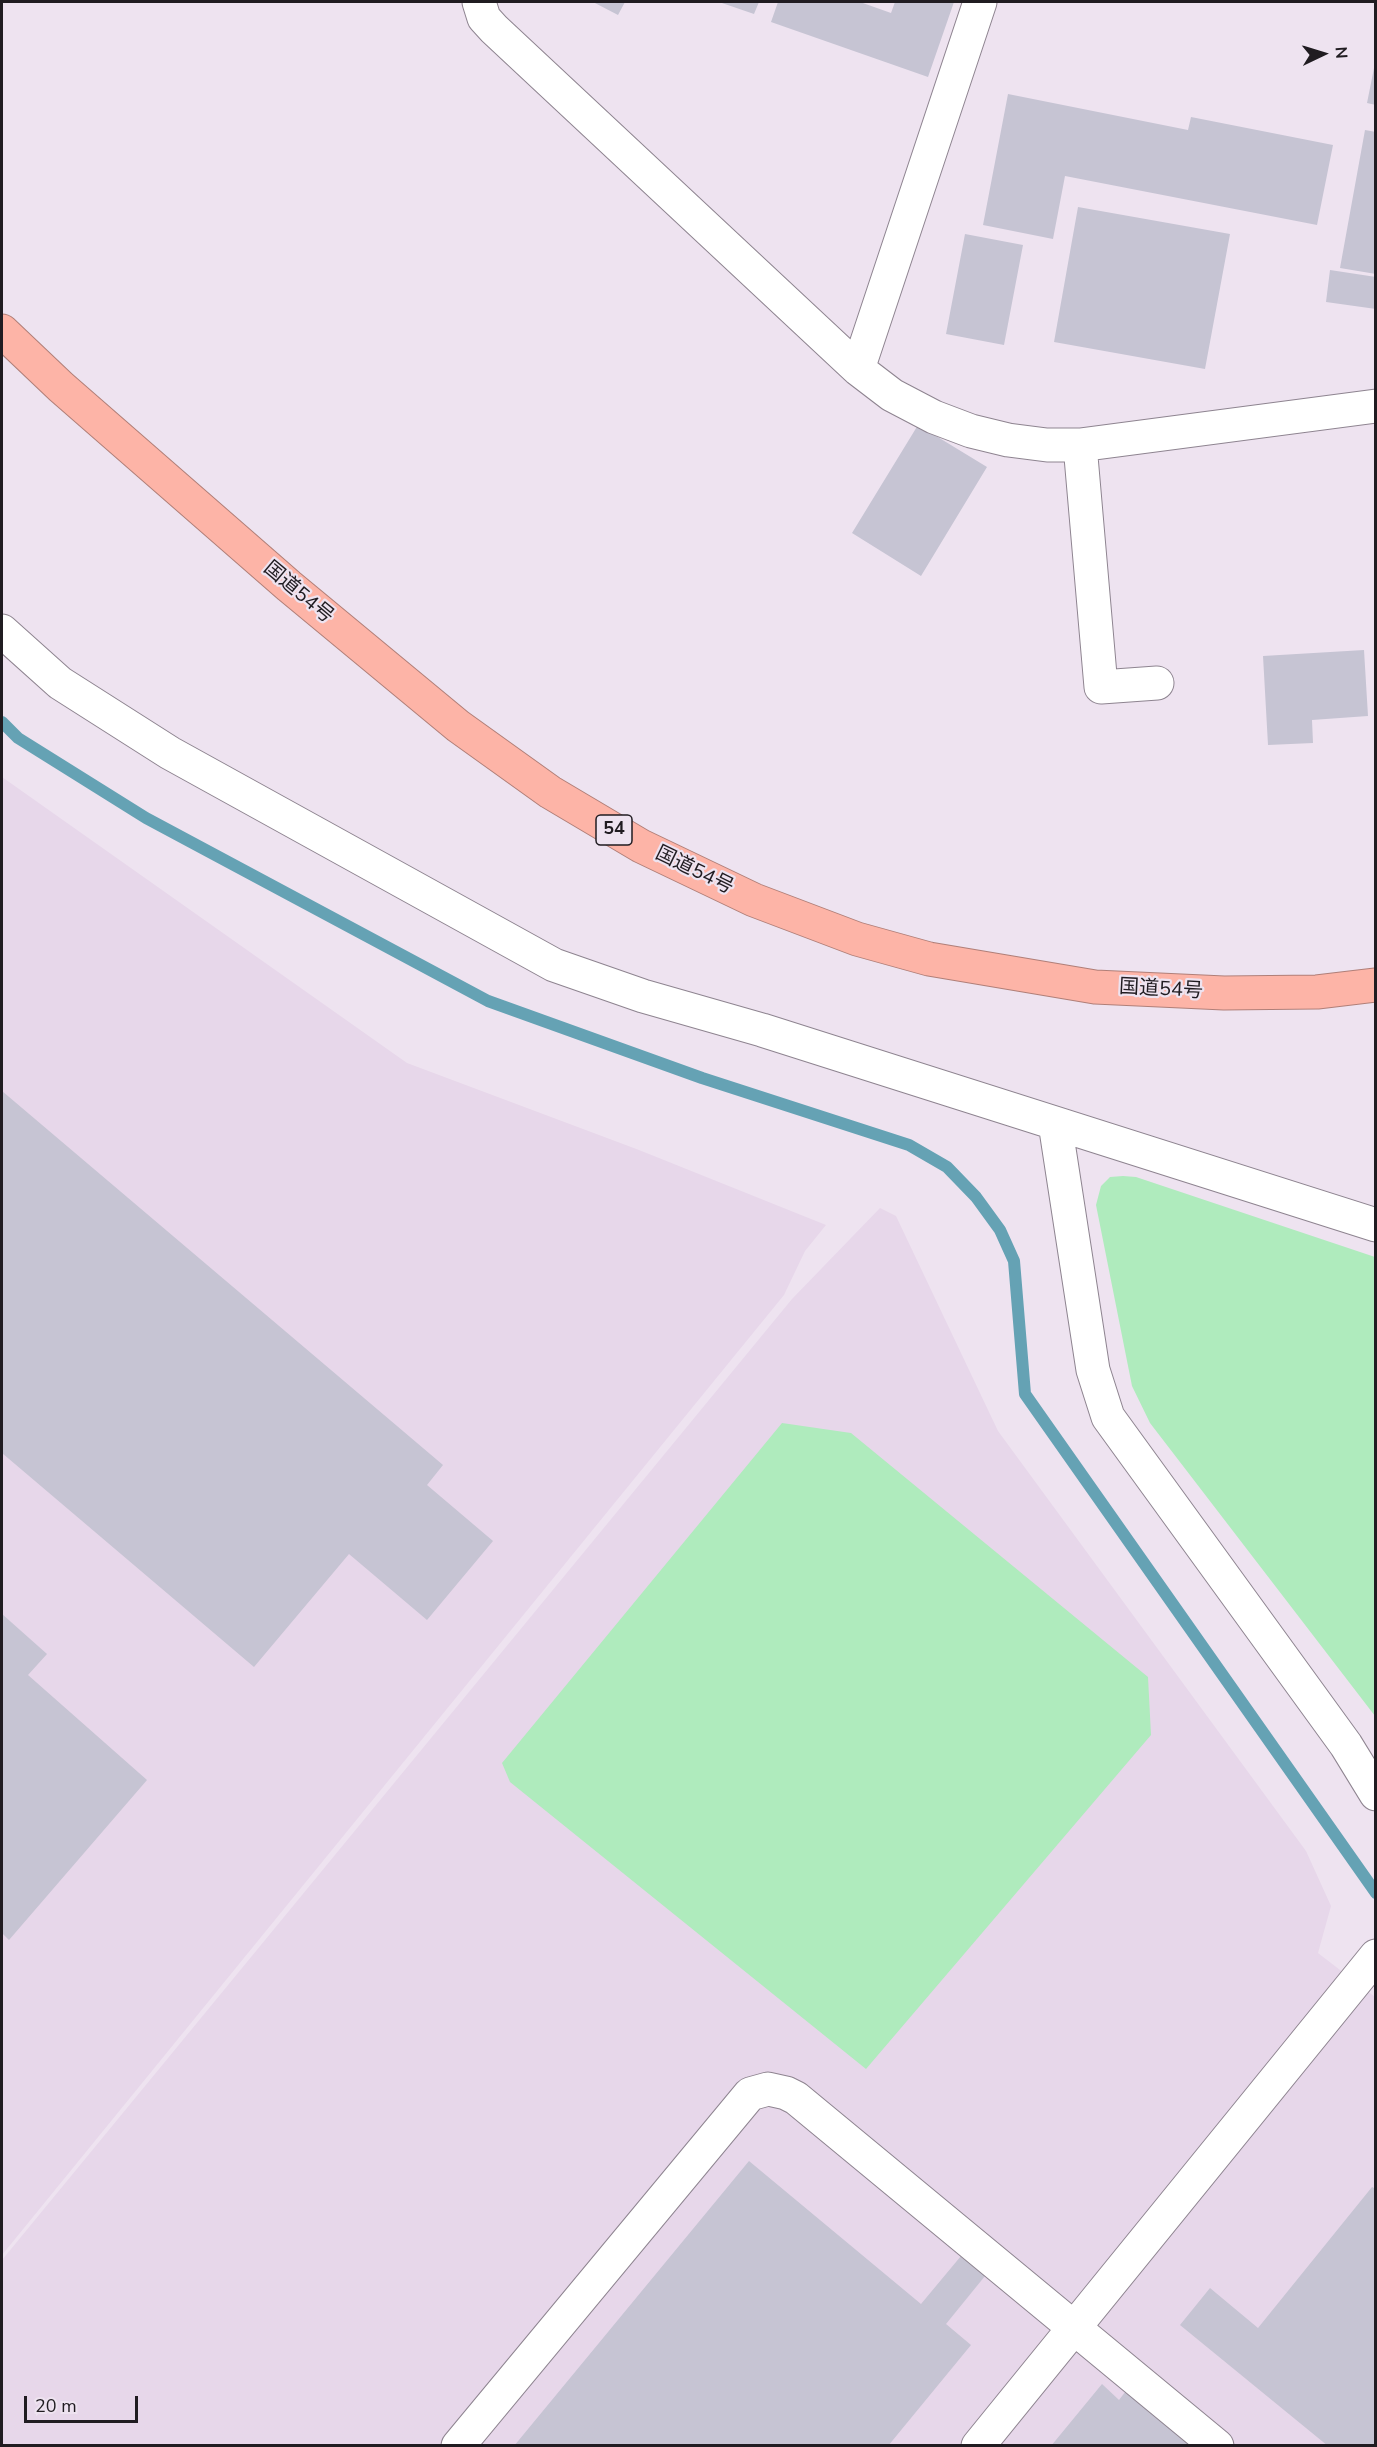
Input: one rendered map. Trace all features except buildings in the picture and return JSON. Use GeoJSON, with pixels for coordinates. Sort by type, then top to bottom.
{"type":"FeatureCollection","features":[{"type":"Feature","properties":{"kind":"highway","name":"国道54号"},"geometry":{"type":"LineString","coordinates":[[2,332],[61,387],[289,586],[458,726],[570,804],[641,846],[754,900],[856,939],[929,959],[1095,987],[1224,993],[1317,992],[1376,985]]}},
{"type":"Feature","properties":{"kind":"street"},"geometry":{"type":"LineString","coordinates":[[479,2],[484,18],[494,29],[858,369],[892,395],[934,417],[971,431],[1008,440],[1047,445],[1080,445],[1376,406]]}},
{"type":"Feature","properties":{"kind":"street"},"geometry":{"type":"LineString","coordinates":[[858,369],[980,2]]}},
{"type":"Feature","properties":{"kind":"street"},"geometry":{"type":"LineString","coordinates":[[1080,445],[1101,687],[1157,683]]}},
{"type":"Feature","properties":{"kind":"street"},"geometry":{"type":"LineString","coordinates":[[2,631],[60,682],[170,753],[554,965],[643,996],[762,1030],[1376,1225]]}},
{"type":"Feature","properties":{"kind":"street"},"geometry":{"type":"LineString","coordinates":[[1055,1123],[1093,1370],[1108,1417],[1346,1745],[1376,1794]]}},
{"type":"Feature","properties":{"kind":"street"},"geometry":{"type":"LineString","coordinates":[[978,2445],[1376,1956]]}},
{"type":"Feature","properties":{"kind":"street"},"geometry":{"type":"LineString","coordinates":[[458,2445],[750,2094],[758,2090],[777,2091],[796,2098],[1217,2445]]}},
{"type":"Feature","properties":{"kind":"shaded area"},"geometry":{"type":"Polygon","coordinates":[[[2,777],[407,1063],[639,1150],[826,1225],[805,1251],[784,1295],[2,2255],[2,777]]]}},
{"type":"Feature","properties":{"kind":"shaded area"},"geometry":{"type":"Polygon","coordinates":[[[880,1208],[896,1216],[998,1431],[1306,1851],[1331,1906],[1318,1953],[1375,1997],[1375,2445],[2,2446],[2,2260],[792,1299],[880,1208]]]}},
{"type":"Feature","properties":{"kind":"green space"},"geometry":{"type":"Polygon","coordinates":[[[1110,1177],[1136,1177],[1375,1257],[1375,1716],[1150,1423],[1132,1386],[1096,1205],[1101,1186],[1110,1177]]]}},
{"type":"Feature","properties":{"kind":"green space"},"geometry":{"type":"Polygon","coordinates":[[[782,1423],[851,1433],[1148,1677],[1151,1735],[866,2069],[510,1782],[502,1763],[782,1423]]]}},
{"type":"Feature","properties":{"kind":"waterway"},"geometry":{"type":"LineString","coordinates":[[2,722],[18,738],[146,818],[488,1001],[702,1078],[909,1145],[947,1167],[976,1197],[1000,1230],[1014,1261],[1025,1394],[1376,1893]]}}]}
